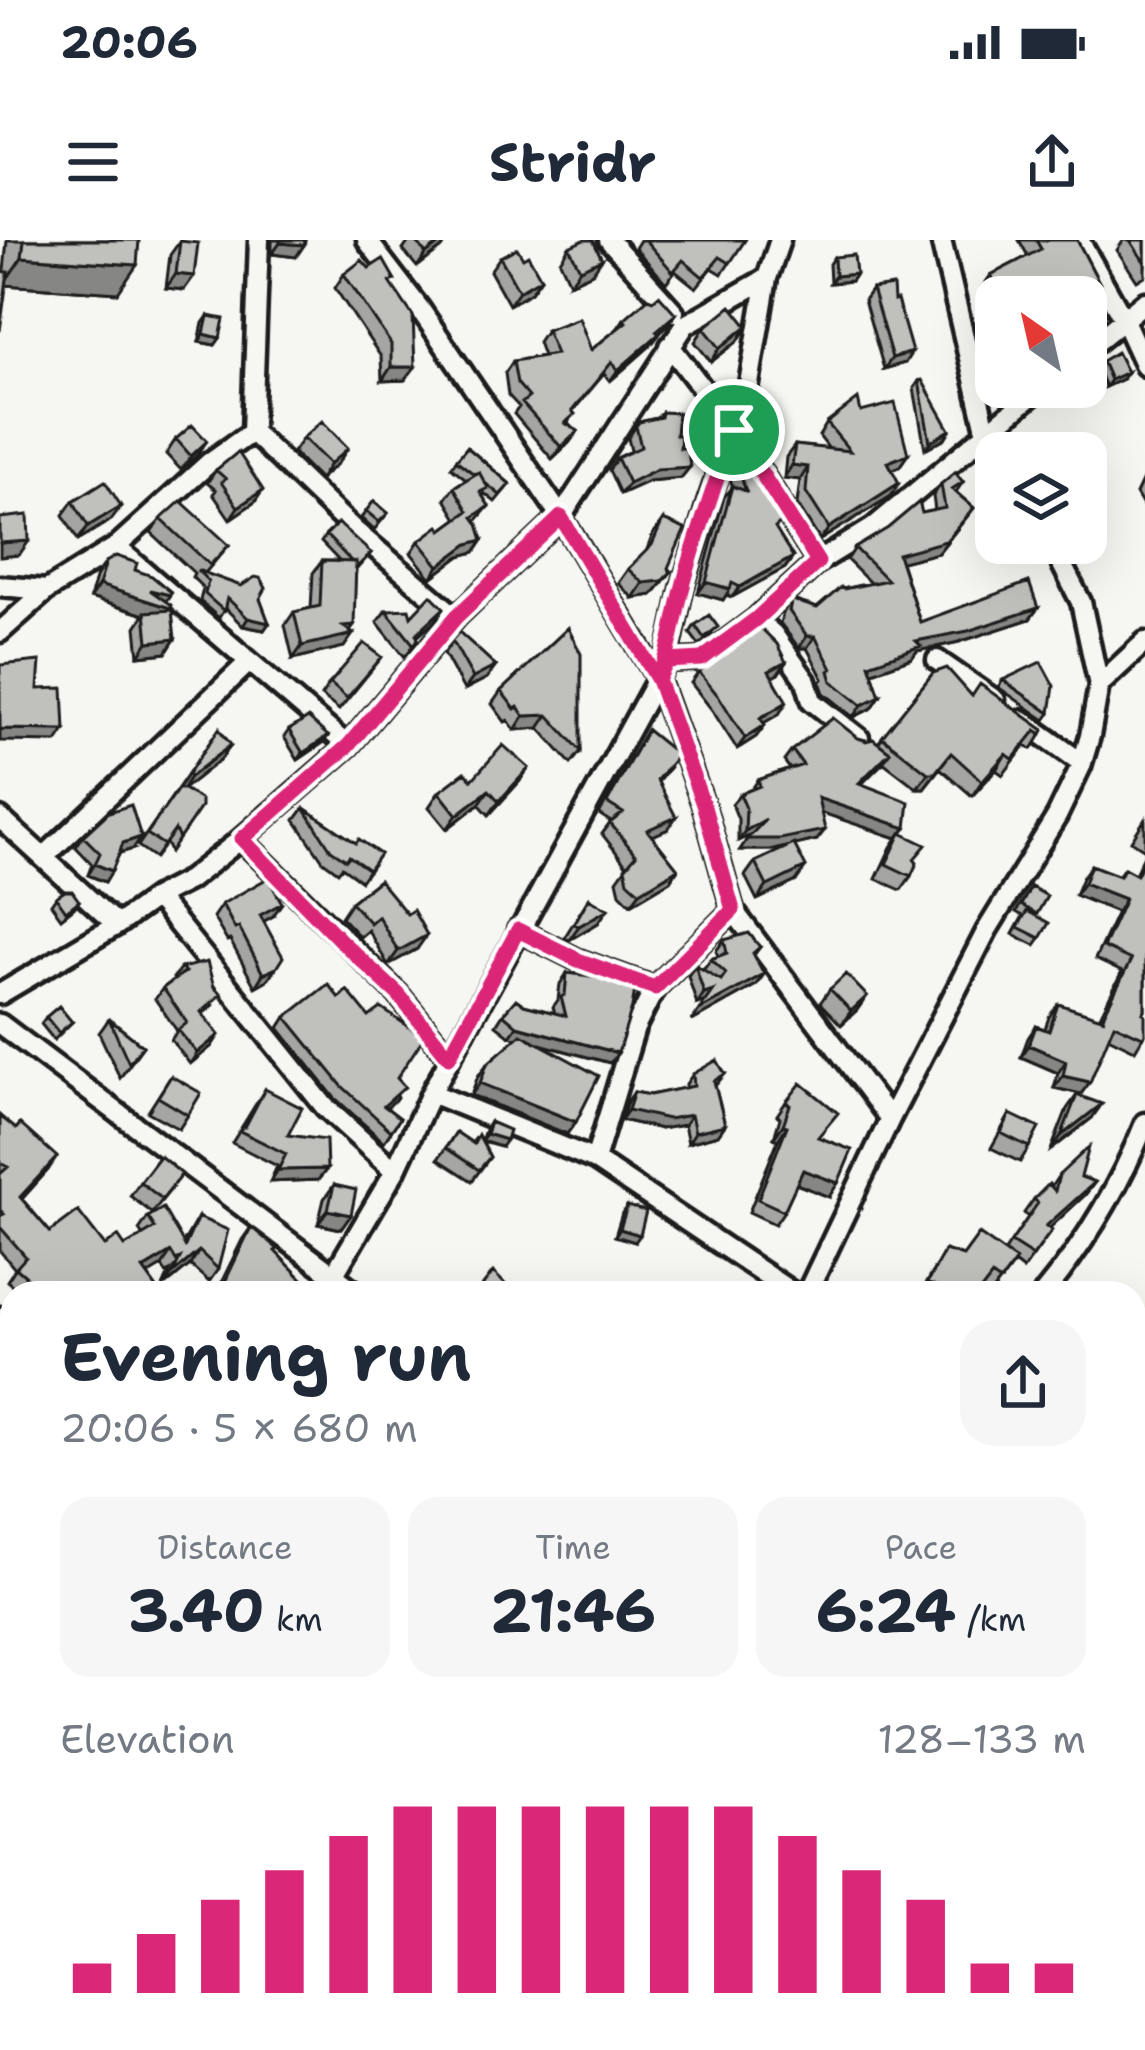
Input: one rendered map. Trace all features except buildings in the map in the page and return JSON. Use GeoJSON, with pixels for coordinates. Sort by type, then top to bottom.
{"type":"FeatureCollection","features":[{"type":"Feature","properties":{"kind":"street"},"geometry":{"type":"LineString","coordinates":[[259,240],[252,432],[354,530],[456,617]]}},
{"type":"Feature","properties":{"kind":"street"},"geometry":{"type":"LineString","coordinates":[[368,240],[421,309],[561,517],[658,680],[704,807],[733,910],[890,1119]]}},
{"type":"Feature","properties":{"kind":"street"},"geometry":{"type":"LineString","coordinates":[[609,240],[685,325]]}},
{"type":"Feature","properties":{"kind":"street"},"geometry":{"type":"LineString","coordinates":[[329,1281],[395,1172],[449,1057],[667,661],[682,589],[752,370],[767,278],[780,240]]}},
{"type":"Feature","properties":{"kind":"street"},"geometry":{"type":"LineString","coordinates":[[941,240],[987,432]]}},
{"type":"Feature","properties":{"kind":"street"},"geometry":{"type":"LineString","coordinates":[[1079,240],[1145,365]]}},
{"type":"Feature","properties":{"kind":"street"},"geometry":{"type":"LineString","coordinates":[[0,994],[189,880],[348,746],[456,617],[561,517],[685,325],[767,278]]}},
{"type":"Feature","properties":{"kind":"street"},"geometry":{"type":"LineString","coordinates":[[1107,332],[1145,302]]}},
{"type":"Feature","properties":{"kind":"street"},"geometry":{"type":"LineString","coordinates":[[670,346],[734,430],[818,562]]}},
{"type":"Feature","properties":{"kind":"street"},"geometry":{"type":"LineString","coordinates":[[989,432],[1017,408]]}},
{"type":"Feature","properties":{"kind":"street"},"geometry":{"type":"LineString","coordinates":[[0,632],[47,590],[116,547],[211,461],[252,432]]}},
{"type":"Feature","properties":{"kind":"street"},"geometry":{"type":"LineString","coordinates":[[667,661],[702,659],[756,619],[818,562],[872,528],[975,444]]}},
{"type":"Feature","properties":{"kind":"street"},"geometry":{"type":"LineString","coordinates":[[116,547],[348,746]]}},
{"type":"Feature","properties":{"kind":"street"},"geometry":{"type":"LineString","coordinates":[[813,1281],[988,929],[1057,816],[1082,763],[1099,685],[1081,602],[1062,564]]}},
{"type":"Feature","properties":{"kind":"street"},"geometry":{"type":"LineString","coordinates":[[0,586],[47,590]]}},
{"type":"Feature","properties":{"kind":"street"},"geometry":{"type":"LineString","coordinates":[[756,619],[773,634],[806,681],[812,700],[859,738]]}},
{"type":"Feature","properties":{"kind":"street"},"geometry":{"type":"LineString","coordinates":[[1099,685],[1145,642]]}},
{"type":"Feature","properties":{"kind":"street"},"geometry":{"type":"LineString","coordinates":[[937,660],[1082,763]]}},
{"type":"Feature","properties":{"kind":"street"},"geometry":{"type":"LineString","coordinates":[[44,856],[249,662]]}},
{"type":"Feature","properties":{"kind":"street"},"geometry":{"type":"LineString","coordinates":[[0,818],[117,925]]}},
{"type":"Feature","properties":{"kind":"street"},"geometry":{"type":"LineString","coordinates":[[242,839],[398,994],[449,1057]]}},
{"type":"Feature","properties":{"kind":"street"},"geometry":{"type":"LineString","coordinates":[[156,897],[325,1108],[395,1172]]}},
{"type":"Feature","properties":{"kind":"street"},"geometry":{"type":"LineString","coordinates":[[595,1160],[634,1028],[655,988],[733,910]]}},
{"type":"Feature","properties":{"kind":"street"},"geometry":{"type":"LineString","coordinates":[[518,930],[578,960],[655,988]]}},
{"type":"Feature","properties":{"kind":"street"},"geometry":{"type":"LineString","coordinates":[[0,1024],[340,1281]]}},
{"type":"Feature","properties":{"kind":"street"},"geometry":{"type":"LineString","coordinates":[[431,1093],[595,1160],[776,1281]]}},
{"type":"Feature","properties":{"kind":"street"},"geometry":{"type":"LineString","coordinates":[[1053,1281],[1095,1226],[1145,1123]]}},
{"type":"Feature","properties":{"kind":"route"},"geometry":{"type":"LineString","coordinates":[[734,430],[708,503],[658,680],[561,517],[456,617],[348,746],[242,839],[398,994],[449,1057],[518,930],[578,960],[655,988],[733,910],[704,807],[658,680],[667,661],[702,659],[756,619],[818,562],[734,430]]}}]}
